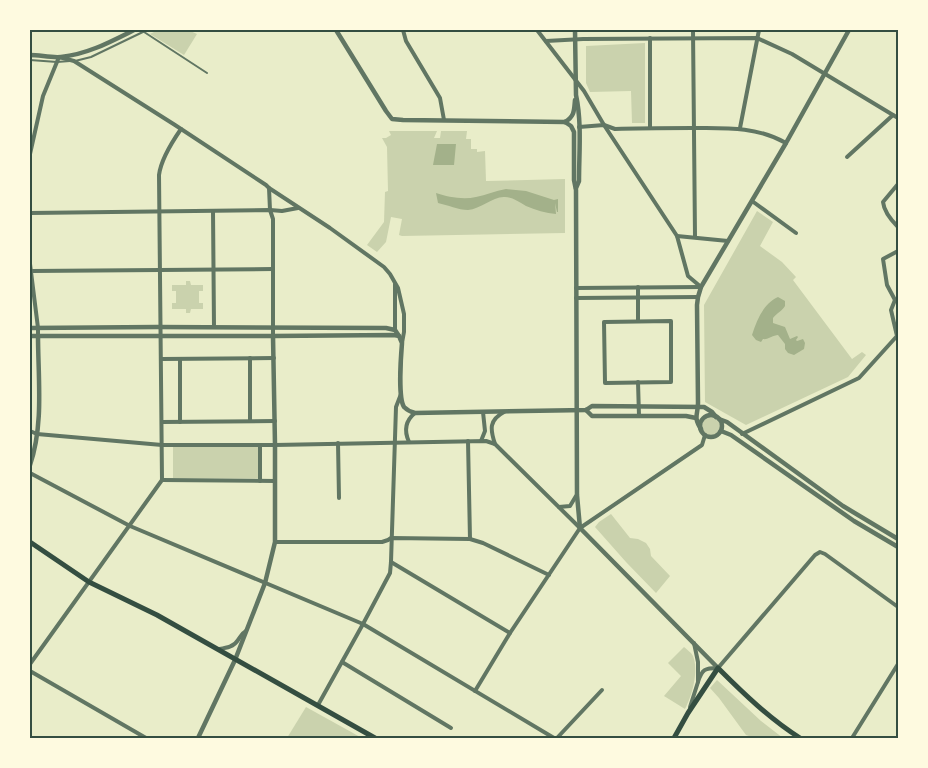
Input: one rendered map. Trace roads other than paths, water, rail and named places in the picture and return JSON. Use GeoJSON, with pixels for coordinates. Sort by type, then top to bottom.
{"type":"FeatureCollection","features":[{"type":"Feature","properties":{"kind":"main road"},"geometry":{"type":"LineString","coordinates":[[30,544],[89,582],[157,615],[375,738]]}},
{"type":"Feature","properties":{"kind":"main road"},"geometry":{"type":"LineString","coordinates":[[674,738],[718,668],[774,720],[800,738]]}},
{"type":"Feature","properties":{"kind":"street"},"geometry":{"type":"LineString","coordinates":[[58,60],[96,49],[134,30]]}},
{"type":"Feature","properties":{"kind":"street"},"geometry":{"type":"LineString","coordinates":[[336,30],[392,119],[565,122],[571,119],[576,96],[576,30]]}},
{"type":"Feature","properties":{"kind":"street"},"geometry":{"type":"LineString","coordinates":[[403,30],[406,41],[440,98],[444,120]]}},
{"type":"Feature","properties":{"kind":"street"},"geometry":{"type":"LineString","coordinates":[[537,30],[586,93],[604,125],[677,236],[688,276],[686,287]]}},
{"type":"Feature","properties":{"kind":"street"},"geometry":{"type":"LineString","coordinates":[[693,30],[695,237]]}},
{"type":"Feature","properties":{"kind":"street"},"geometry":{"type":"LineString","coordinates":[[740,128],[760,30]]}},
{"type":"Feature","properties":{"kind":"street"},"geometry":{"type":"LineString","coordinates":[[30,55],[74,61],[181,128],[351,242],[384,267],[398,288],[404,314],[401,394],[404,407],[414,413],[586,410],[592,406],[638,406],[698,407],[704,407],[712,412],[722,424],[721,432],[714,437],[705,435],[696,418],[698,407],[698,297],[701,287],[786,143],[849,30]]}},
{"type":"Feature","properties":{"kind":"street"},"geometry":{"type":"LineString","coordinates":[[650,38],[650,128]]}},
{"type":"Feature","properties":{"kind":"street"},"geometry":{"type":"LineString","coordinates":[[546,41],[576,39],[758,38],[792,54],[898,118]]}},
{"type":"Feature","properties":{"kind":"street"},"geometry":{"type":"LineString","coordinates":[[30,154],[43,96],[58,60]]}},
{"type":"Feature","properties":{"kind":"street"},"geometry":{"type":"LineString","coordinates":[[576,96],[579,127],[578,181],[576,190]]}},
{"type":"Feature","properties":{"kind":"street"},"geometry":{"type":"LineString","coordinates":[[847,157],[892,115]]}},
{"type":"Feature","properties":{"kind":"street"},"geometry":{"type":"LineString","coordinates":[[565,122],[572,126],[574,132],[574,180],[576,190],[577,495],[580,528]]}},
{"type":"Feature","properties":{"kind":"street"},"geometry":{"type":"LineString","coordinates":[[579,127],[604,125],[615,129],[740,128],[764,133],[786,143]]}},
{"type":"Feature","properties":{"kind":"street"},"geometry":{"type":"LineString","coordinates":[[30,664],[162,480],[160,168],[181,128]]}},
{"type":"Feature","properties":{"kind":"street"},"geometry":{"type":"LineString","coordinates":[[898,184],[883,202],[889,216],[898,227]]}},
{"type":"Feature","properties":{"kind":"street"},"geometry":{"type":"LineString","coordinates":[[198,738],[235,660],[265,583],[275,542],[274,269],[273,218],[270,210],[269,188]]}},
{"type":"Feature","properties":{"kind":"street"},"geometry":{"type":"LineString","coordinates":[[752,202],[796,232]]}},
{"type":"Feature","properties":{"kind":"street"},"geometry":{"type":"LineString","coordinates":[[30,213],[282,211],[298,208]]}},
{"type":"Feature","properties":{"kind":"street"},"geometry":{"type":"LineString","coordinates":[[214,211],[214,327]]}},
{"type":"Feature","properties":{"kind":"street"},"geometry":{"type":"LineString","coordinates":[[677,236],[728,241]]}},
{"type":"Feature","properties":{"kind":"street"},"geometry":{"type":"LineString","coordinates":[[742,434],[859,378],[897,336],[891,310],[896,299],[887,285],[883,259],[898,250]]}},
{"type":"Feature","properties":{"kind":"street"},"geometry":{"type":"LineString","coordinates":[[30,264],[38,328],[39,407],[37,434],[30,465]]}},
{"type":"Feature","properties":{"kind":"street"},"geometry":{"type":"LineString","coordinates":[[31,271],[274,269]]}},
{"type":"Feature","properties":{"kind":"street"},"geometry":{"type":"LineString","coordinates":[[688,276],[701,287]]}},
{"type":"Feature","properties":{"kind":"street"},"geometry":{"type":"LineString","coordinates":[[395,284],[395,330],[402,343]]}},
{"type":"Feature","properties":{"kind":"street"},"geometry":{"type":"LineString","coordinates":[[576,288],[701,287]]}},
{"type":"Feature","properties":{"kind":"street"},"geometry":{"type":"LineString","coordinates":[[612,288],[612,297]]}},
{"type":"Feature","properties":{"kind":"street"},"geometry":{"type":"LineString","coordinates":[[638,288],[638,322]]}},
{"type":"Feature","properties":{"kind":"street"},"geometry":{"type":"LineString","coordinates":[[576,298],[698,297]]}},
{"type":"Feature","properties":{"kind":"street"},"geometry":{"type":"LineString","coordinates":[[671,321],[671,382],[638,382],[604,383],[604,322],[671,321]]}},
{"type":"Feature","properties":{"kind":"street"},"geometry":{"type":"LineString","coordinates":[[30,328],[273,327],[386,328],[395,330]]}},
{"type":"Feature","properties":{"kind":"street"},"geometry":{"type":"LineString","coordinates":[[30,336],[399,336]]}},
{"type":"Feature","properties":{"kind":"street"},"geometry":{"type":"LineString","coordinates":[[250,358],[250,421]]}},
{"type":"Feature","properties":{"kind":"street"},"geometry":{"type":"LineString","coordinates":[[162,359],[274,358]]}},
{"type":"Feature","properties":{"kind":"street"},"geometry":{"type":"LineString","coordinates":[[180,359],[180,422]]}},
{"type":"Feature","properties":{"kind":"street"},"geometry":{"type":"LineString","coordinates":[[638,382],[639,416]]}},
{"type":"Feature","properties":{"kind":"street"},"geometry":{"type":"LineString","coordinates":[[318,706],[390,573],[396,407],[401,394]]}},
{"type":"Feature","properties":{"kind":"street"},"geometry":{"type":"LineString","coordinates":[[586,410],[592,416],[686,416],[696,418]]}},
{"type":"Feature","properties":{"kind":"street"},"geometry":{"type":"LineString","coordinates":[[481,441],[485,431],[483,412]]}},
{"type":"Feature","properties":{"kind":"street"},"geometry":{"type":"LineString","coordinates":[[505,412],[497,416],[492,423],[492,432],[496,444],[718,668]]}},
{"type":"Feature","properties":{"kind":"street"},"geometry":{"type":"LineString","coordinates":[[409,442],[406,427],[414,413]]}},
{"type":"Feature","properties":{"kind":"street"},"geometry":{"type":"LineString","coordinates":[[701,429],[704,418],[711,416],[727,422],[843,506],[898,539]]}},
{"type":"Feature","properties":{"kind":"street"},"geometry":{"type":"LineString","coordinates":[[162,422],[275,421]]}},
{"type":"Feature","properties":{"kind":"street"},"geometry":{"type":"LineString","coordinates":[[30,432],[162,445],[468,441],[486,441],[496,444]]}},
{"type":"Feature","properties":{"kind":"street"},"geometry":{"type":"LineString","coordinates":[[721,432],[731,435],[854,521],[898,547]]}},
{"type":"Feature","properties":{"kind":"street"},"geometry":{"type":"LineString","coordinates":[[475,691],[510,633],[580,528],[702,445],[705,435]]}},
{"type":"Feature","properties":{"kind":"street"},"geometry":{"type":"LineString","coordinates":[[468,441],[470,539]]}},
{"type":"Feature","properties":{"kind":"street"},"geometry":{"type":"LineString","coordinates":[[338,443],[339,498]]}},
{"type":"Feature","properties":{"kind":"street"},"geometry":{"type":"LineString","coordinates":[[260,445],[260,481]]}},
{"type":"Feature","properties":{"kind":"street"},"geometry":{"type":"LineString","coordinates":[[30,473],[130,526],[363,624],[556,738],[602,690]]}},
{"type":"Feature","properties":{"kind":"street"},"geometry":{"type":"LineString","coordinates":[[162,480],[275,481]]}},
{"type":"Feature","properties":{"kind":"street"},"geometry":{"type":"LineString","coordinates":[[559,507],[570,506],[577,495]]}},
{"type":"Feature","properties":{"kind":"street"},"geometry":{"type":"LineString","coordinates":[[275,542],[382,542],[391,538],[470,539],[483,543],[549,575]]}},
{"type":"Feature","properties":{"kind":"street"},"geometry":{"type":"LineString","coordinates":[[688,713],[700,674],[708,668],[718,668],[814,555],[820,552],[825,554],[898,607]]}},
{"type":"Feature","properties":{"kind":"street"},"geometry":{"type":"LineString","coordinates":[[391,562],[510,633]]}},
{"type":"Feature","properties":{"kind":"street"},"geometry":{"type":"LineString","coordinates":[[219,649],[232,646],[241,634],[246,631]]}},
{"type":"Feature","properties":{"kind":"street"},"geometry":{"type":"LineString","coordinates":[[694,643],[698,662],[698,682]]}},
{"type":"Feature","properties":{"kind":"street"},"geometry":{"type":"LineString","coordinates":[[342,662],[451,728]]}},
{"type":"Feature","properties":{"kind":"street"},"geometry":{"type":"LineString","coordinates":[[852,738],[898,664]]}},
{"type":"Feature","properties":{"kind":"street"},"geometry":{"type":"LineString","coordinates":[[30,671],[145,738]]}},
{"type":"Feature","properties":{"kind":"lane"},"geometry":{"type":"LineString","coordinates":[[74,61],[91,57],[147,30]]}},
{"type":"Feature","properties":{"kind":"lane"},"geometry":{"type":"LineString","coordinates":[[142,31],[207,73]]}},
{"type":"Feature","properties":{"kind":"lane"},"geometry":{"type":"LineString","coordinates":[[30,60],[58,60]]}}]}
